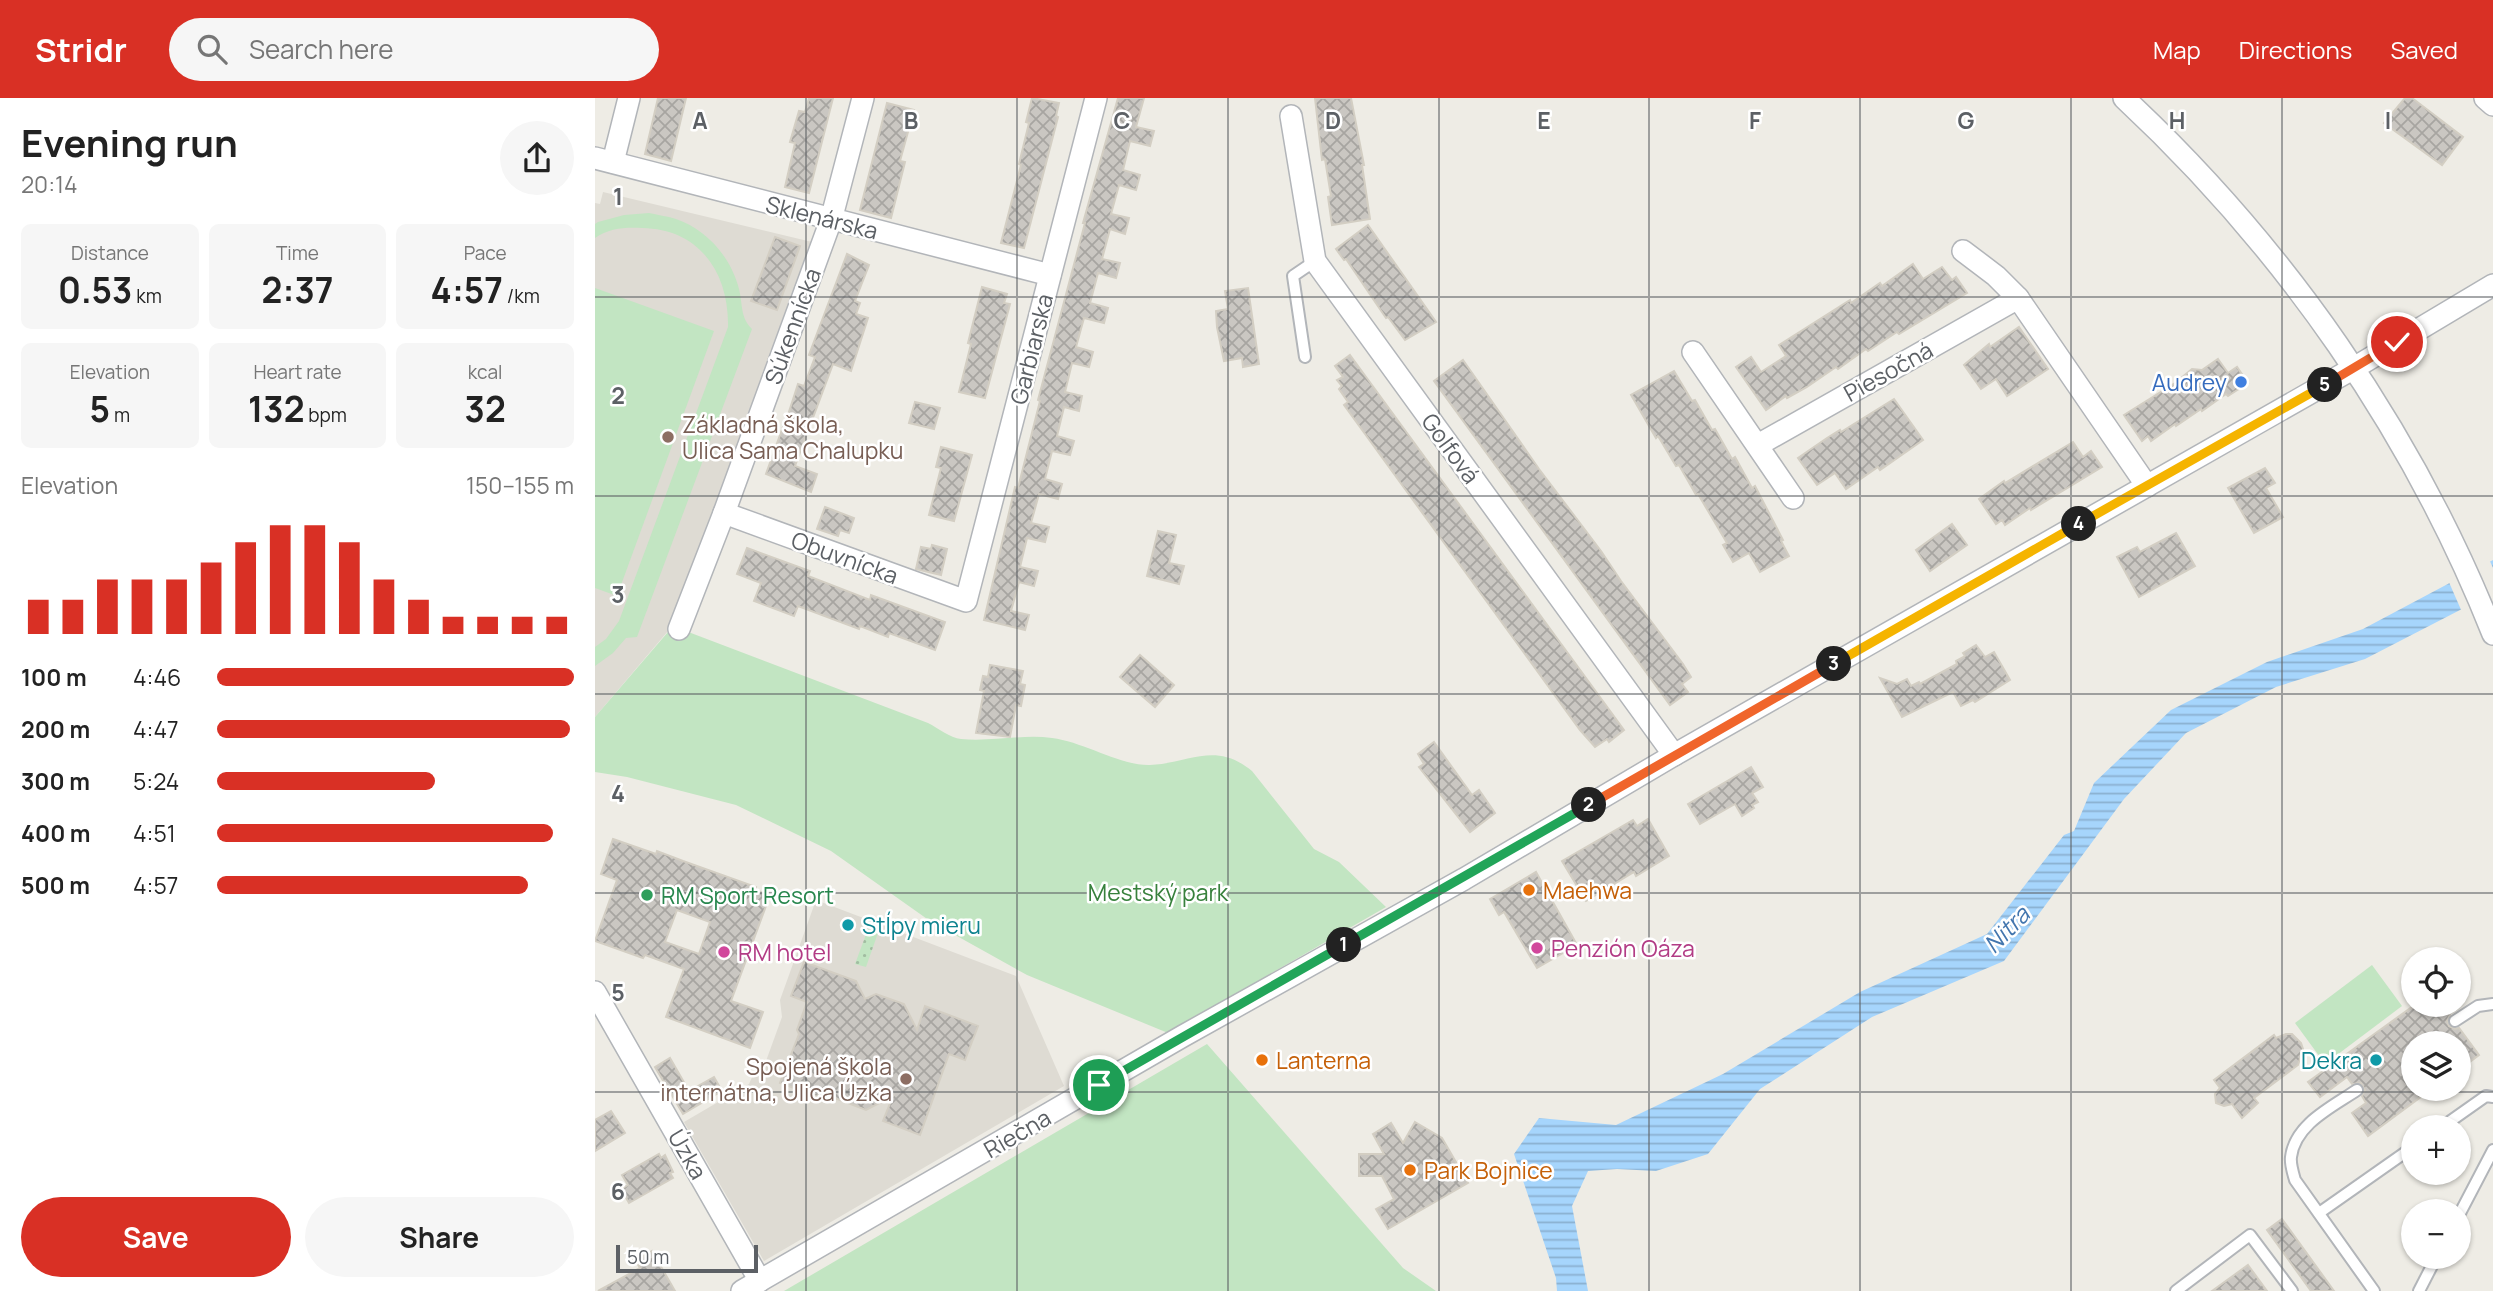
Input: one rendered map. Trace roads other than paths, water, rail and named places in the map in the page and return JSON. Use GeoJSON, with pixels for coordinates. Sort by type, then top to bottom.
{"type":"FeatureCollection","features":[{"type":"Feature","properties":{"kind":"street"},"geometry":{"type":"LineString","coordinates":[[604,160],[629,98]]}},
{"type":"Feature","properties":{"kind":"street","name":"Súkennícka"},"geometry":{"type":"LineString","coordinates":[[679,629],[831,220],[863,98]]}},
{"type":"Feature","properties":{"kind":"street","name":"Garbiarska"},"geometry":{"type":"LineString","coordinates":[[966,601],[1096,98]]}},
{"type":"Feature","properties":{"kind":"street"},"geometry":{"type":"LineString","coordinates":[[2124,98],[2166,138],[2259,239],[2354,368],[2403,446],[2453,543],[2493,634]]}},
{"type":"Feature","properties":{"kind":"street"},"geometry":{"type":"LineString","coordinates":[[2485,98],[2493,105]]}},
{"type":"Feature","properties":{"kind":"street","name":"Golfová"},"geometry":{"type":"LineString","coordinates":[[1291,116],[1315,261],[1674,755]]}},
{"type":"Feature","properties":{"kind":"street","name":"Sklenárska"},"geometry":{"type":"LineString","coordinates":[[604,160],[1050,275]]}},
{"type":"Feature","properties":{"kind":"street"},"geometry":{"type":"LineString","coordinates":[[1963,251],[1996,276],[2018,298],[2147,486]]}},
{"type":"Feature","properties":{"kind":"street","name":"Riečna"},"geometry":{"type":"LineString","coordinates":[[751,1286],[1195,1029],[1464,879],[1674,755],[2354,368],[2493,285]]}},
{"type":"Feature","properties":{"kind":"street","name":"Piesočná"},"geometry":{"type":"LineString","coordinates":[[1758,444],[2018,298]]}},
{"type":"Feature","properties":{"kind":"street"},"geometry":{"type":"LineString","coordinates":[[1693,352],[1793,498]]}},
{"type":"Feature","properties":{"kind":"street","name":"Obuvnícka"},"geometry":{"type":"LineString","coordinates":[[724,513],[966,601]]}},
{"type":"Feature","properties":{"kind":"street","name":"Úzka"},"geometry":{"type":"LineString","coordinates":[[595,992],[751,1286]]}},
{"type":"Feature","properties":{"kind":"lane"},"geometry":{"type":"LineString","coordinates":[[1305,357],[1293,276],[1315,261]]}},
{"type":"Feature","properties":{"kind":"lane"},"geometry":{"type":"LineString","coordinates":[[2455,1021],[2478,1006],[2493,1004]]}},
{"type":"Feature","properties":{"kind":"lane"},"geometry":{"type":"LineString","coordinates":[[2357,1090],[2313,1121],[2297,1137],[2291,1159],[2295,1180],[2374,1291]]}},
{"type":"Feature","properties":{"kind":"lane"},"geometry":{"type":"LineString","coordinates":[[2459,1115],[2486,1096],[2493,1097]]}},
{"type":"Feature","properties":{"kind":"lane"},"geometry":{"type":"LineString","coordinates":[[2467,1199],[2493,1150]]}},
{"type":"Feature","properties":{"kind":"lane"},"geometry":{"type":"LineString","coordinates":[[2319,1213],[2401,1155]]}},
{"type":"Feature","properties":{"kind":"lane"},"geometry":{"type":"LineString","coordinates":[[2176,1291],[2251,1235],[2292,1291]]}},
{"type":"Feature","properties":{"kind":"lane"},"geometry":{"type":"LineString","coordinates":[[2419,1291],[2430,1269]]}},
{"type":"Feature","properties":{"kind":"water","name":"Nitra"},"geometry":{"type":"Polygon","coordinates":[[[2493,560],[2493,593],[2365,659],[2276,687],[2186,733],[2124,799],[2004,961],[1872,1017],[1760,1089],[1708,1154],[1656,1171],[1588,1171],[1572,1206],[1588,1291],[1557,1291],[1556,1278],[1514,1154],[1539,1118],[1616,1125],[1723,1074],[1860,992],[1987,934],[2064,835],[2074,831],[2094,783],[2171,710],[2267,662],[2363,629],[2493,560]]]}},
{"type":"Feature","properties":{"kind":"place","name":"Audrey"},"geometry":{"type":"Point","coordinates":[2241,382]}},
{"type":"Feature","properties":{"kind":"place","name":"Základná škola, Ulica Sama Chalupku"},"geometry":{"type":"Point","coordinates":[668,437]}},
{"type":"Feature","properties":{"kind":"place","name":"Maehwa"},"geometry":{"type":"Point","coordinates":[1529,890]}},
{"type":"Feature","properties":{"kind":"place","name":"RM Sport Resort"},"geometry":{"type":"Point","coordinates":[647,895]}},
{"type":"Feature","properties":{"kind":"place","name":"Stĺpy mieru"},"geometry":{"type":"Point","coordinates":[848,925]}},
{"type":"Feature","properties":{"kind":"place","name":"Penzión Oáza"},"geometry":{"type":"Point","coordinates":[1537,948]}},
{"type":"Feature","properties":{"kind":"place","name":"RM hotel"},"geometry":{"type":"Point","coordinates":[724,952]}},
{"type":"Feature","properties":{"kind":"place","name":"Lanterna"},"geometry":{"type":"Point","coordinates":[1262,1060]}},
{"type":"Feature","properties":{"kind":"place","name":"Dekra"},"geometry":{"type":"Point","coordinates":[2376,1060]}},
{"type":"Feature","properties":{"kind":"place","name":"Spojená škola internátna, Ulica Úzka"},"geometry":{"type":"Point","coordinates":[906,1079]}},
{"type":"Feature","properties":{"kind":"place","name":"Park Bojnice"},"geometry":{"type":"Point","coordinates":[1410,1170]}},
{"type":"Feature","properties":{"kind":"park label","name":"Mestský park"},"geometry":{"type":"Point","coordinates":[1158,892]}}]}
